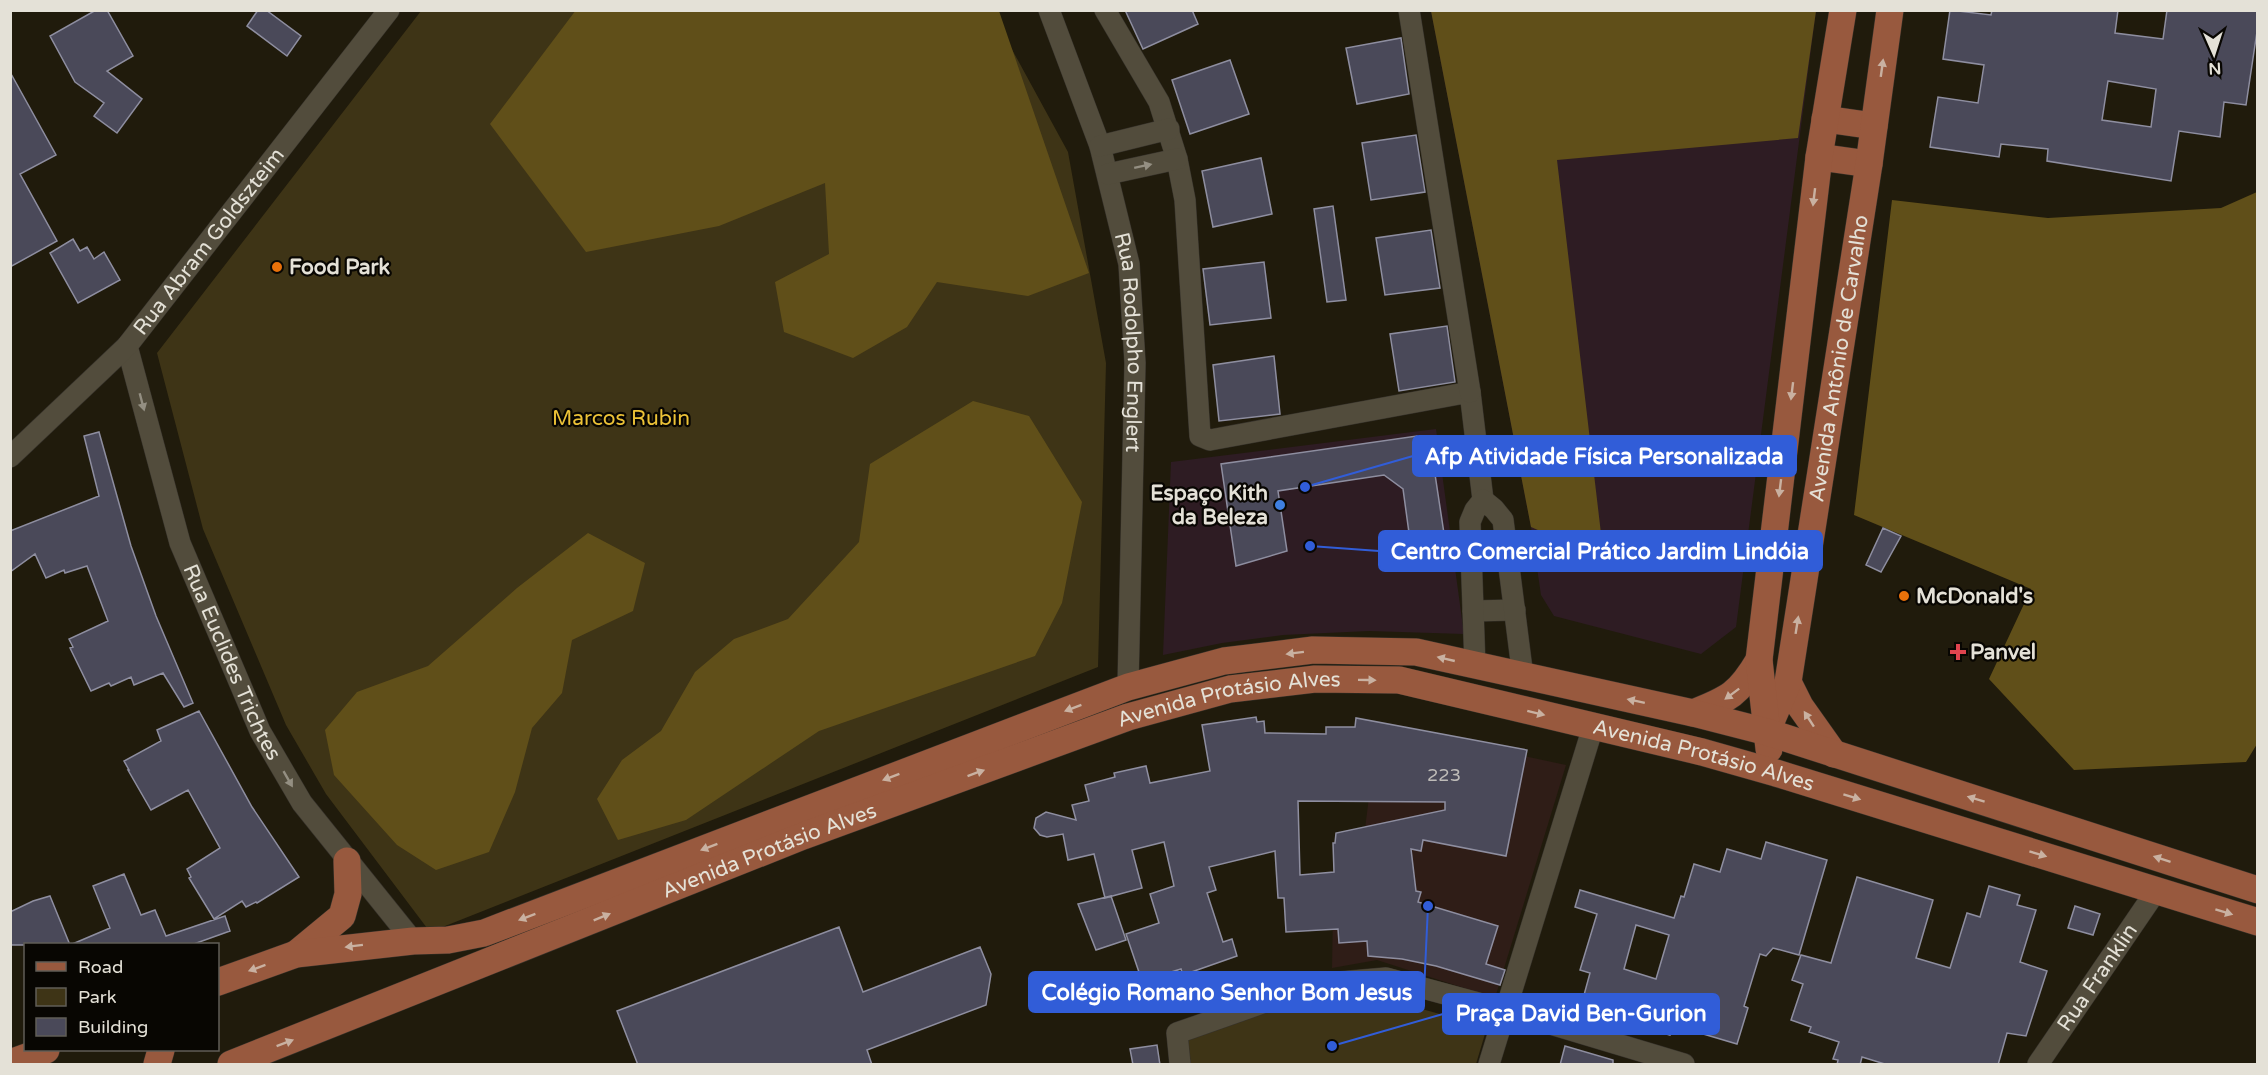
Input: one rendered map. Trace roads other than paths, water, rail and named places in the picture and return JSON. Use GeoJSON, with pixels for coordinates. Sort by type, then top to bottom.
{"type":"FeatureCollection","features":[{"type":"Feature","properties":{"kind":"main road","name":"Avenida Antônio de Carvalho"},"geometry":{"type":"LineString","coordinates":[[1767,732],[1759,660],[1819,157],[1843,10]]}},
{"type":"Feature","properties":{"kind":"main road","name":"Avenida Antônio de Carvalho"},"geometry":{"type":"LineString","coordinates":[[1767,732],[1788,682],[1869,164],[1890,10]]}},
{"type":"Feature","properties":{"kind":"main road"},"geometry":{"type":"LineString","coordinates":[[1825,118],[1874,126]]}},
{"type":"Feature","properties":{"kind":"main road"},"geometry":{"type":"LineString","coordinates":[[1819,157],[1869,164]]}},
{"type":"Feature","properties":{"kind":"main road","name":"Avenida Protásio Alves"},"geometry":{"type":"LineString","coordinates":[[219,982],[296,954],[412,941],[448,940],[484,933],[1128,687],[1224,661],[1313,650],[1416,652],[1693,713],[1767,732],[2258,890]]}},
{"type":"Feature","properties":{"kind":"main road"},"geometry":{"type":"LineString","coordinates":[[1693,713],[1735,694],[1749,678],[1759,660]]}},
{"type":"Feature","properties":{"kind":"main road","name":"Avenida Protásio Alves"},"geometry":{"type":"LineString","coordinates":[[231,1065],[803,836],[1128,717],[1230,689],[1315,679],[1399,680],[1702,752],[2258,922]]}},
{"type":"Feature","properties":{"kind":"main road"},"geometry":{"type":"LineString","coordinates":[[1788,682],[1800,706],[1834,754]]}},
{"type":"Feature","properties":{"kind":"main road"},"geometry":{"type":"LineString","coordinates":[[1702,752],[1744,743],[1767,732],[1770,755],[1776,773]]}},
{"type":"Feature","properties":{"kind":"main road"},"geometry":{"type":"LineString","coordinates":[[296,954],[342,916],[348,894],[347,861]]}},
{"type":"Feature","properties":{"kind":"main road"},"geometry":{"type":"LineString","coordinates":[[412,941],[450,978]]}},
{"type":"Feature","properties":{"kind":"main road"},"geometry":{"type":"LineString","coordinates":[[10,1063],[43,1051]]}},
{"type":"Feature","properties":{"kind":"street","name":"Rua Abram Goldszteim"},"geometry":{"type":"LineString","coordinates":[[10,457],[127,346],[389,10]]}},
{"type":"Feature","properties":{"kind":"street","name":"Rua Rodolpho Englert"},"geometry":{"type":"LineString","coordinates":[[1049,10],[1100,146],[1129,264],[1135,363],[1128,687]]}},
{"type":"Feature","properties":{"kind":"street"},"geometry":{"type":"LineString","coordinates":[[1105,10],[1159,102],[1177,159],[1185,200],[1200,436],[1210,440],[1470,392]]}},
{"type":"Feature","properties":{"kind":"street"},"geometry":{"type":"LineString","coordinates":[[1409,10],[1470,392],[1483,500],[1503,520],[1523,677]]}},
{"type":"Feature","properties":{"kind":"street"},"geometry":{"type":"LineString","coordinates":[[1100,146],[1169,129]]}},
{"type":"Feature","properties":{"kind":"street"},"geometry":{"type":"LineString","coordinates":[[1108,174],[1177,159]]}},
{"type":"Feature","properties":{"kind":"street","name":"Rua Euclides Trichtes"},"geometry":{"type":"LineString","coordinates":[[127,346],[180,543],[260,732],[302,803],[412,941]]}},
{"type":"Feature","properties":{"kind":"street"},"geometry":{"type":"LineString","coordinates":[[1475,666],[1470,522],[1474,510],[1483,500]]}},
{"type":"Feature","properties":{"kind":"street"},"geometry":{"type":"LineString","coordinates":[[1473,611],[1515,610]]}},
{"type":"Feature","properties":{"kind":"street"},"geometry":{"type":"LineString","coordinates":[[1489,1065],[1504,1010],[1593,727]]}},
{"type":"Feature","properties":{"kind":"street","name":"Rua Franklin"},"geometry":{"type":"LineString","coordinates":[[2038,1065],[2156,891]]}},
{"type":"Feature","properties":{"kind":"street"},"geometry":{"type":"LineString","coordinates":[[1180,1065],[1177,1033],[1317,984],[1386,978],[1504,1010],[1684,1065]]}},
{"type":"Feature","properties":{"kind":"place","name":"Food Park"},"geometry":{"type":"Point","coordinates":[277,267]}},
{"type":"Feature","properties":{"kind":"place","name":"Afp Atividade Física Personalizada"},"geometry":{"type":"Point","coordinates":[1305,487]}},
{"type":"Feature","properties":{"kind":"place","name":"Espaço Kith da Beleza"},"geometry":{"type":"Point","coordinates":[1280,505]}},
{"type":"Feature","properties":{"kind":"place","name":"Centro Comercial Prático Jardim Lindóia"},"geometry":{"type":"Point","coordinates":[1310,546]}},
{"type":"Feature","properties":{"kind":"place","name":"McDonald's"},"geometry":{"type":"Point","coordinates":[1904,596]}},
{"type":"Feature","properties":{"kind":"place","name":"Panvel"},"geometry":{"type":"Point","coordinates":[1958,652]}},
{"type":"Feature","properties":{"kind":"place","name":"Colégio Romano Senhor Bom Jesus"},"geometry":{"type":"Point","coordinates":[1428,906]}},
{"type":"Feature","properties":{"kind":"place","name":"Praça David Ben-Gurion"},"geometry":{"type":"Point","coordinates":[1332,1046]}},
{"type":"Feature","properties":{"kind":"park label","name":"Marcos Rubin"},"geometry":{"type":"Point","coordinates":[621,418]}}]}
